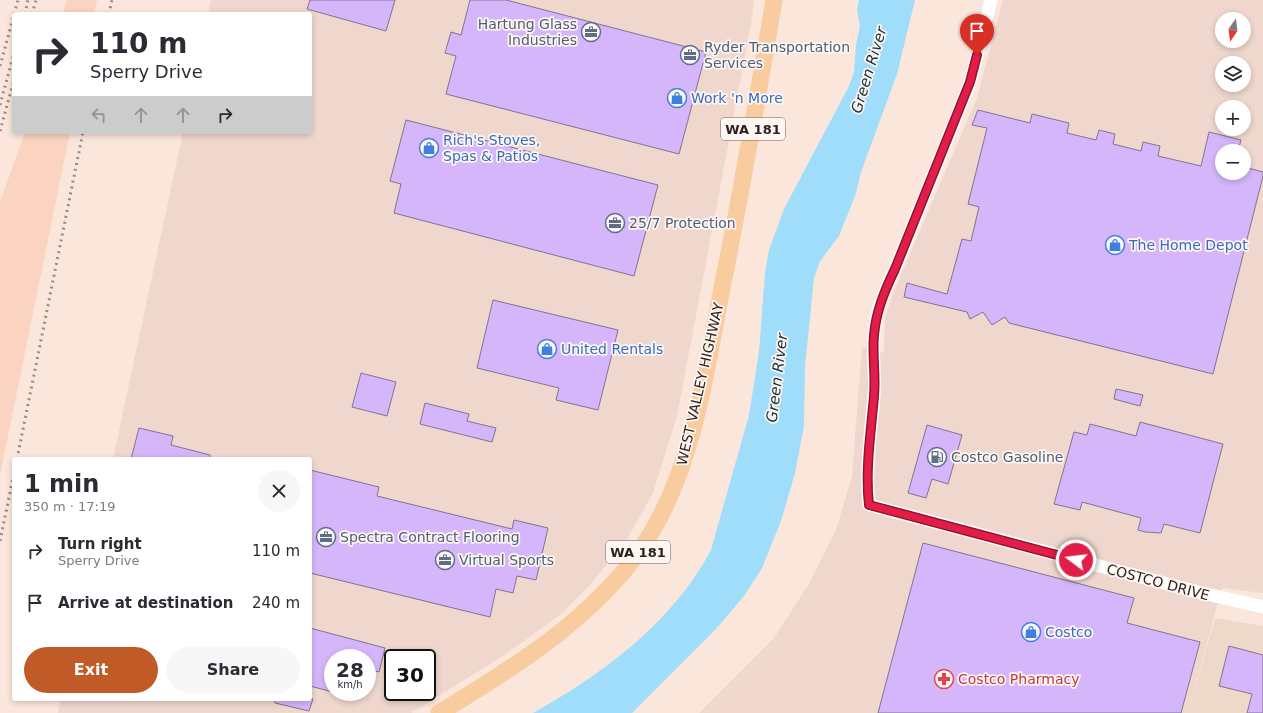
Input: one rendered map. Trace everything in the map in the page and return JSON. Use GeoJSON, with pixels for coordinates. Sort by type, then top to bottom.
{"type":"FeatureCollection","features":[{"type":"Feature","properties":{"kind":"main road","name":"WEST VALLEY HIGHWAY"},"geometry":{"type":"LineString","coordinates":[[439,713],[514,667],[564,630],[593,604],[630,564],[647,539],[672,492],[689,441],[708,359],[750,148],[774,0]]}},
{"type":"Feature","properties":{"kind":"street","name":"COSTCO DRIVE"},"geometry":{"type":"LineString","coordinates":[[992,0],[970,82],[895,269],[882,297],[876,318],[874,335],[874,388],[867,482],[869,505],[1198,592],[1263,607]]}},
{"type":"Feature","properties":{"kind":"shaded area"},"geometry":{"type":"Polygon","coordinates":[[[67,0],[97,0],[94,12],[64,12],[67,0]]]}},
{"type":"Feature","properties":{"kind":"shaded area"},"geometry":{"type":"Polygon","coordinates":[[[211,0],[754,0],[751,24],[677,416],[653,493],[627,539],[591,584],[561,614],[503,656],[436,698],[436,649],[384,649],[384,701],[430,701],[411,713],[58,713],[61,701],[312,701],[312,457],[113,457],[183,134],[312,134],[312,12],[208,12],[211,0]]]}},
{"type":"Feature","properties":{"kind":"shaded area"},"geometry":{"type":"Polygon","coordinates":[[[1003,0],[1263,0],[1263,593],[1222,588],[1188,713],[699,713],[774,638],[809,584],[836,530],[852,476],[862,347],[884,353],[885,318],[894,291],[977,98],[1003,0]]]}},
{"type":"Feature","properties":{"kind":"shaded area"},"geometry":{"type":"Polygon","coordinates":[[[24,134],[70,134],[0,475],[0,202],[24,134]]]}},
{"type":"Feature","properties":{"kind":"shaded area"},"geometry":{"type":"Polygon","coordinates":[[[1215,618],[1263,626],[1263,713],[1188,713],[1215,618]]]}},
{"type":"Feature","properties":{"kind":"water","name":"Green River"},"geometry":{"type":"Polygon","coordinates":[[[859,0],[915,0],[897,74],[861,172],[855,196],[839,236],[820,261],[814,278],[805,366],[804,426],[795,473],[781,521],[762,568],[744,596],[715,630],[632,713],[533,713],[585,681],[634,644],[677,600],[695,576],[711,550],[749,415],[759,352],[765,273],[769,250],[784,209],[849,86],[854,72],[856,44],[860,27],[857,9],[859,0]]]}},
{"type":"Feature","properties":{"kind":"building"},"geometry":{"type":"Polygon","coordinates":[[[310,0],[395,0],[386,31],[307,9],[310,0]]]}},
{"type":"Feature","properties":{"kind":"building"},"geometry":{"type":"Polygon","coordinates":[[[470,0],[506,0],[706,52],[679,154],[446,94],[456,56],[445,53],[451,32],[461,35],[470,0]]]}},
{"type":"Feature","properties":{"kind":"building","name":"The Home Depot"},"geometry":{"type":"Polygon","coordinates":[[[978,110],[1030,123],[1032,114],[1069,123],[1067,133],[1096,140],[1099,130],[1115,134],[1113,144],[1141,151],[1143,142],[1160,146],[1158,156],[1201,166],[1209,132],[1215,134],[1215,136],[1225,136],[1241,140],[1240,144],[1215,144],[1215,180],[1251,180],[1251,169],[1263,172],[1263,176],[1213,374],[1009,323],[1005,317],[992,325],[983,312],[970,319],[967,312],[904,297],[907,283],[947,294],[962,239],[971,241],[979,207],[968,204],[987,128],[972,125],[978,110]]]}},
{"type":"Feature","properties":{"kind":"building"},"geometry":{"type":"Polygon","coordinates":[[[406,120],[658,185],[634,276],[394,213],[401,184],[390,181],[406,120]]]}},
{"type":"Feature","properties":{"kind":"building","name":"United Rentals"},"geometry":{"type":"Polygon","coordinates":[[[493,300],[618,330],[598,410],[556,400],[559,388],[477,368],[493,300]]]}},
{"type":"Feature","properties":{"kind":"building"},"geometry":{"type":"Polygon","coordinates":[[[361,373],[396,382],[387,416],[352,407],[361,373]]]}},
{"type":"Feature","properties":{"kind":"building"},"geometry":{"type":"Polygon","coordinates":[[[1116,389],[1143,395],[1140,406],[1114,399],[1116,389]]]}},
{"type":"Feature","properties":{"kind":"building"},"geometry":{"type":"Polygon","coordinates":[[[425,403],[469,414],[467,421],[496,428],[492,442],[420,424],[425,403]]]}},
{"type":"Feature","properties":{"kind":"building"},"geometry":{"type":"Polygon","coordinates":[[[1140,422],[1223,444],[1200,533],[1164,524],[1161,533],[1145,532],[1138,530],[1141,518],[1082,502],[1080,510],[1054,504],[1074,432],[1087,435],[1090,424],[1136,436],[1140,422]]]}},
{"type":"Feature","properties":{"kind":"building","name":"Costco Gasoline"},"geometry":{"type":"Polygon","coordinates":[[[927,425],[962,435],[948,484],[932,479],[926,498],[908,493],[927,425]]]}},
{"type":"Feature","properties":{"kind":"building"},"geometry":{"type":"Polygon","coordinates":[[[139,428],[173,436],[171,445],[210,455],[210,457],[132,457],[139,428]]]}},
{"type":"Feature","properties":{"kind":"building"},"geometry":{"type":"Polygon","coordinates":[[[312,470],[379,487],[377,496],[512,529],[514,520],[548,528],[536,580],[517,576],[513,593],[496,589],[490,617],[312,573],[312,470]]]}},
{"type":"Feature","properties":{"kind":"building","name":"Costco"},"geometry":{"type":"Polygon","coordinates":[[[923,543],[1134,598],[1127,623],[1200,642],[1181,713],[878,713],[923,543]]]}},
{"type":"Feature","properties":{"kind":"building"},"geometry":{"type":"Polygon","coordinates":[[[312,629],[385,648],[379,672],[376,671],[376,649],[324,649],[324,690],[312,687],[312,629]]]}},
{"type":"Feature","properties":{"kind":"building"},"geometry":{"type":"Polygon","coordinates":[[[1229,646],[1263,655],[1263,713],[1247,713],[1252,694],[1219,686],[1229,646]]]}},
{"type":"Feature","properties":{"kind":"building"},"geometry":{"type":"Polygon","coordinates":[[[313,699],[309,711],[275,703],[275,701],[312,701],[313,699]]]}},
{"type":"Feature","properties":{"kind":"railway"},"geometry":{"type":"LineString","coordinates":[[15,12],[18,0]]}},
{"type":"Feature","properties":{"kind":"railway"},"geometry":{"type":"LineString","coordinates":[[25,12],[28,0]]}},
{"type":"Feature","properties":{"kind":"railway"},"geometry":{"type":"LineString","coordinates":[[33,12],[36,0]]}},
{"type":"Feature","properties":{"kind":"railway"},"geometry":{"type":"LineString","coordinates":[[109,12],[112,0]]}},
{"type":"Feature","properties":{"kind":"railway"},"geometry":{"type":"LineString","coordinates":[[0,66],[12,22]]}},
{"type":"Feature","properties":{"kind":"railway"},"geometry":{"type":"LineString","coordinates":[[0,105],[12,60]]}},
{"type":"Feature","properties":{"kind":"railway"},"geometry":{"type":"LineString","coordinates":[[0,131],[12,87]]}},
{"type":"Feature","properties":{"kind":"railway"},"geometry":{"type":"LineString","coordinates":[[17,457],[83,134]]}},
{"type":"Feature","properties":{"kind":"railway"},"geometry":{"type":"LineString","coordinates":[[0,541],[12,483]]}},
{"type":"Feature","properties":{"kind":"place","name":"Hartung Glass Industries"},"geometry":{"type":"Point","coordinates":[591,32]}},
{"type":"Feature","properties":{"kind":"place","name":"Ryder Transportation Services"},"geometry":{"type":"Point","coordinates":[690,55]}},
{"type":"Feature","properties":{"kind":"place","name":"Work 'n More"},"geometry":{"type":"Point","coordinates":[677,98]}},
{"type":"Feature","properties":{"kind":"place","name":"Rich's Stoves, Spas & Patios"},"geometry":{"type":"Point","coordinates":[429,148]}},
{"type":"Feature","properties":{"kind":"place","name":"25/7 Protection"},"geometry":{"type":"Point","coordinates":[615,223]}},
{"type":"Feature","properties":{"kind":"place","name":"The Home Depot"},"geometry":{"type":"Point","coordinates":[1115,245]}},
{"type":"Feature","properties":{"kind":"place","name":"United Rentals"},"geometry":{"type":"Point","coordinates":[547,349]}},
{"type":"Feature","properties":{"kind":"place","name":"Costco Gasoline"},"geometry":{"type":"Point","coordinates":[937,457]}},
{"type":"Feature","properties":{"kind":"place","name":"Spectra Contract Flooring"},"geometry":{"type":"Point","coordinates":[326,537]}},
{"type":"Feature","properties":{"kind":"place","name":"Virtual Sports"},"geometry":{"type":"Point","coordinates":[445,560]}},
{"type":"Feature","properties":{"kind":"place","name":"Costco"},"geometry":{"type":"Point","coordinates":[1031,632]}},
{"type":"Feature","properties":{"kind":"place","name":"Costco Pharmacy"},"geometry":{"type":"Point","coordinates":[944,679]}},
{"type":"Feature","properties":{"kind":"route"},"geometry":{"type":"LineString","coordinates":[[977,55],[970,82],[895,269],[882,297],[876,318],[874,335],[874,388],[867,482],[869,505],[1076,560]]}}]}
